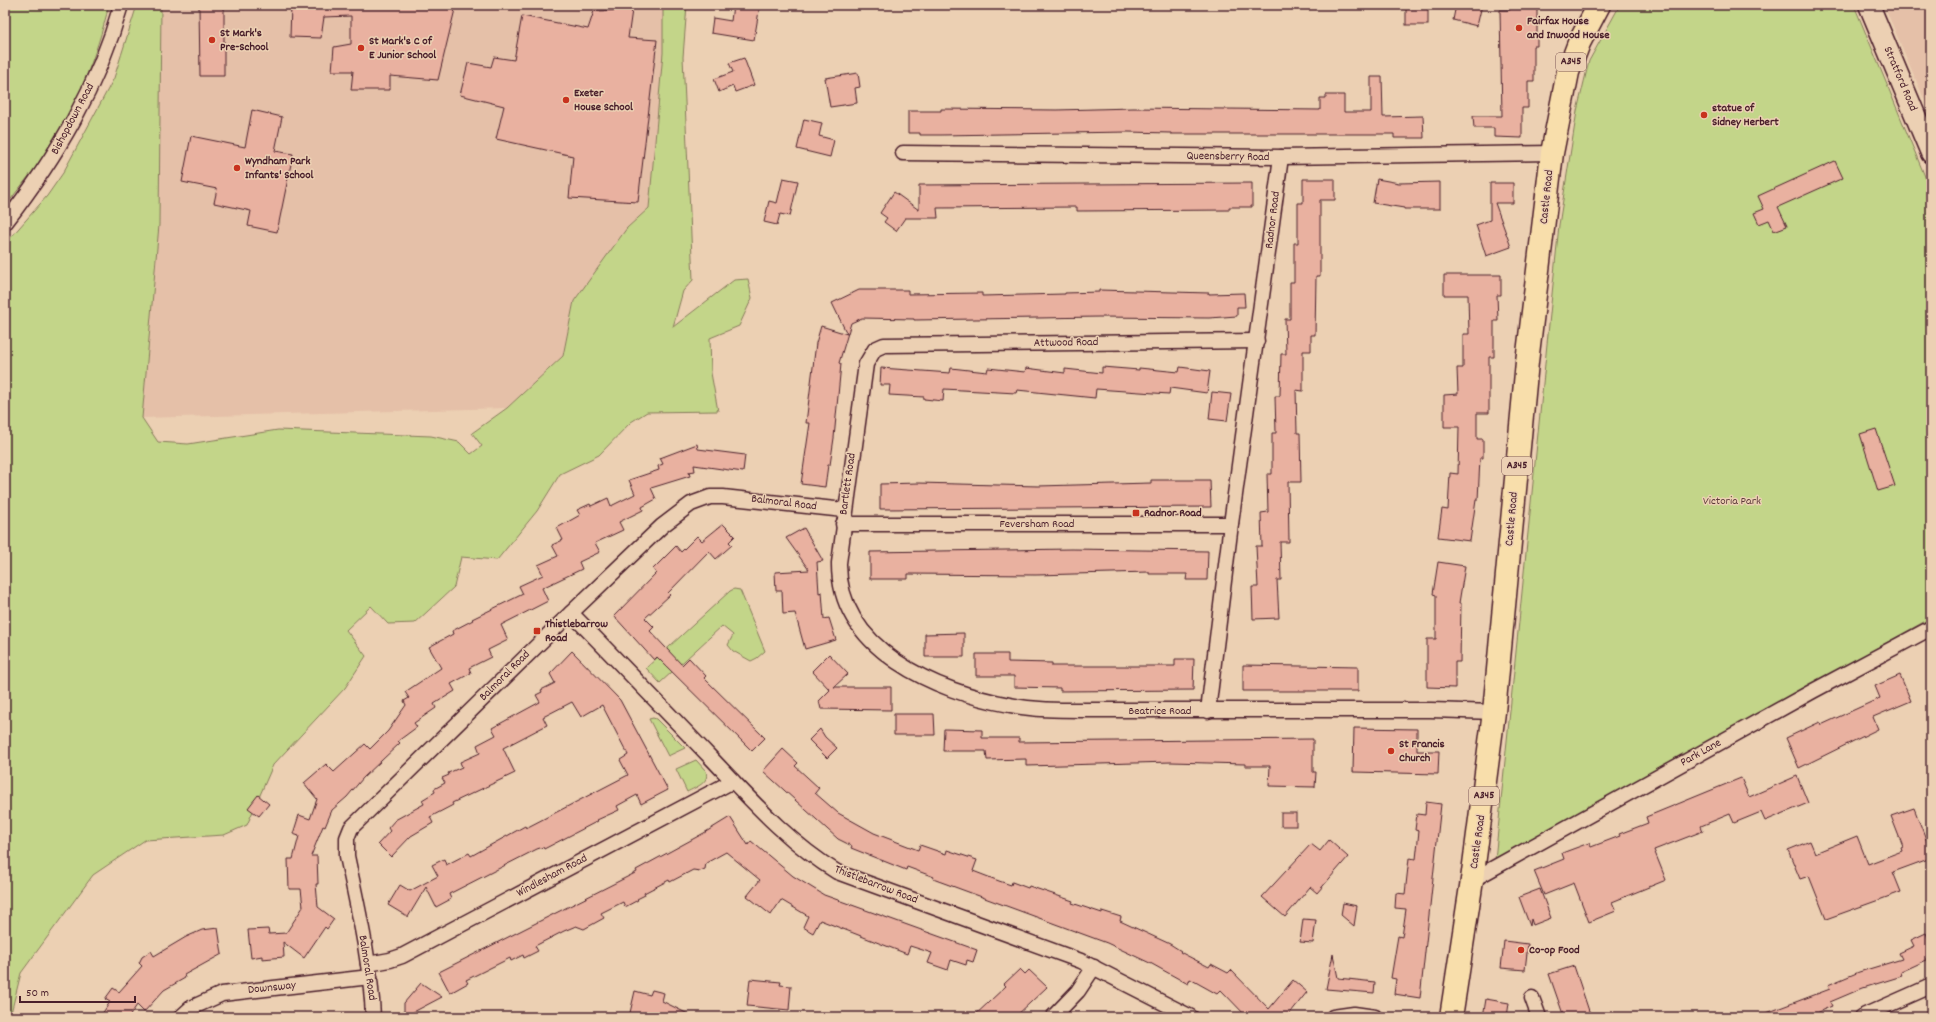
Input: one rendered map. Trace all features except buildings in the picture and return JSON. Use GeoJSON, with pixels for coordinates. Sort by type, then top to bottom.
{"type":"FeatureCollection","features":[{"type":"Feature","properties":{"kind":"main road","name":"Castle Road"},"geometry":{"type":"LineString","coordinates":[[1451,1017],[1472,880],[1494,712],[1527,362],[1552,153],[1568,72],[1579,43],[1599,5]]}},
{"type":"Feature","properties":{"kind":"street","name":"Bishopdown Road"},"geometry":{"type":"LineString","coordinates":[[5,223],[50,162],[74,122],[97,76],[114,31],[121,5]]}},
{"type":"Feature","properties":{"kind":"street","name":"Stratford Road"},"geometry":{"type":"LineString","coordinates":[[1869,5],[1931,153]]}},
{"type":"Feature","properties":{"kind":"street","name":"Queensberry Road"},"geometry":{"type":"LineString","coordinates":[[903,152],[1281,157],[1552,153]]}},
{"type":"Feature","properties":{"kind":"street","name":"Radnor Road"},"geometry":{"type":"LineString","coordinates":[[1208,711],[1231,524],[1281,157]]}},
{"type":"Feature","properties":{"kind":"street","name":"Attwood Road"},"geometry":{"type":"LineString","coordinates":[[875,348],[884,345],[1257,341]]}},
{"type":"Feature","properties":{"kind":"street","name":"Bartlett Road"},"geometry":{"type":"LineString","coordinates":[[854,619],[841,588],[839,572],[844,510],[866,364],[875,348]]}},
{"type":"Feature","properties":{"kind":"street","name":"Balmoral Road"},"geometry":{"type":"LineString","coordinates":[[373,1017],[369,971],[347,856],[347,838],[351,828],[571,613],[662,526],[682,510],[699,500],[710,497],[738,498],[844,510]]}},
{"type":"Feature","properties":{"kind":"street","name":"Feversham Road"},"geometry":{"type":"LineString","coordinates":[[843,524],[1231,524]]}},
{"type":"Feature","properties":{"kind":"street","name":"Thistlebarrow Road"},"geometry":{"type":"LineString","coordinates":[[571,613],[733,781],[798,845],[817,860],[837,872],[1094,967],[1191,1017]]}},
{"type":"Feature","properties":{"kind":"street","name":"Beatrice Road"},"geometry":{"type":"LineString","coordinates":[[854,619],[874,644],[908,668],[946,688],[991,701],[1045,710],[1431,710],[1494,712]]}},
{"type":"Feature","properties":{"kind":"street","name":"Park Lane"},"geometry":{"type":"LineString","coordinates":[[1472,880],[1812,691],[1931,628]]}},
{"type":"Feature","properties":{"kind":"street","name":"Windlesham Road"},"geometry":{"type":"LineString","coordinates":[[369,971],[390,960],[402,956],[733,781]]}},
{"type":"Feature","properties":{"kind":"street"},"geometry":{"type":"LineString","coordinates":[[1053,1017],[1078,991],[1094,967]]}},
{"type":"Feature","properties":{"kind":"street","name":"Downsway"},"geometry":{"type":"LineString","coordinates":[[181,1017],[191,1008],[222,994],[369,971]]}},
{"type":"Feature","properties":{"kind":"street"},"geometry":{"type":"LineString","coordinates":[[1861,1017],[1931,986]]}},
{"type":"Feature","properties":{"kind":"street"},"geometry":{"type":"LineString","coordinates":[[1532,998],[1539,1017]]}},
{"type":"Feature","properties":{"kind":"street"},"geometry":{"type":"LineString","coordinates":[[1333,1017],[1354,1014],[1375,1017]]}},
{"type":"Feature","properties":{"kind":"shaded area"},"geometry":{"type":"Polygon","coordinates":[[[161,5],[663,5],[663,53],[649,208],[627,228],[574,301],[563,356],[507,408],[142,418],[159,225],[161,5]]]}},
{"type":"Feature","properties":{"kind":"shaded area"},"geometry":{"type":"Polygon","coordinates":[[[1884,5],[1931,5],[1931,115],[1884,5]]]}},
{"type":"Feature","properties":{"kind":"green space"},"geometry":{"type":"Polygon","coordinates":[[[5,5],[109,5],[98,43],[76,101],[57,137],[5,207],[5,5]]]}},
{"type":"Feature","properties":{"kind":"green space"},"geometry":{"type":"Polygon","coordinates":[[[137,5],[161,5],[159,225],[142,418],[158,442],[188,444],[278,430],[431,436],[459,442],[471,454],[482,446],[472,433],[507,408],[563,356],[574,301],[627,228],[649,208],[663,53],[663,5],[687,5],[683,57],[693,280],[683,291],[673,327],[734,280],[748,279],[752,298],[739,326],[710,338],[711,373],[718,411],[647,412],[631,422],[599,455],[560,474],[537,511],[497,560],[461,557],[454,587],[415,623],[388,624],[371,606],[346,630],[366,656],[345,688],[273,765],[247,825],[224,835],[145,840],[93,875],[21,973],[10,1017],[5,1017],[5,244],[47,196],[63,173],[114,78],[137,5]]]}},
{"type":"Feature","properties":{"kind":"green space","name":"Victoria Park"},"geometry":{"type":"Polygon","coordinates":[[[1620,5],[1854,5],[1931,191],[1931,618],[1495,860],[1559,225],[1577,111],[1589,61],[1620,5]]]}},
{"type":"Feature","properties":{"kind":"green space"},"geometry":{"type":"Polygon","coordinates":[[[734,589],[740,590],[765,651],[751,661],[733,651],[728,645],[733,635],[722,626],[660,683],[646,668],[734,589]]]}},
{"type":"Feature","properties":{"kind":"green space"},"geometry":{"type":"Polygon","coordinates":[[[649,719],[656,719],[685,748],[668,756],[649,719]]]}},
{"type":"Feature","properties":{"kind":"green space"},"geometry":{"type":"Polygon","coordinates":[[[696,760],[706,771],[706,779],[704,782],[687,792],[676,769],[696,760]]]}},
{"type":"Feature","properties":{"kind":"place","name":"Fairfax House and Inwood House"},"geometry":{"type":"Point","coordinates":[1519,28]}},
{"type":"Feature","properties":{"kind":"place","name":"St Mark's Pre-School"},"geometry":{"type":"Point","coordinates":[212,40]}},
{"type":"Feature","properties":{"kind":"place","name":"St Mark's C of E Junior School"},"geometry":{"type":"Point","coordinates":[361,48]}},
{"type":"Feature","properties":{"kind":"place","name":"Exeter House School"},"geometry":{"type":"Point","coordinates":[566,100]}},
{"type":"Feature","properties":{"kind":"place","name":"statue of Sidney Herbert"},"geometry":{"type":"Point","coordinates":[1704,115]}},
{"type":"Feature","properties":{"kind":"place","name":"Wyndham Park Infants' School"},"geometry":{"type":"Point","coordinates":[237,168]}},
{"type":"Feature","properties":{"kind":"place","name":"Radnor Road"},"geometry":{"type":"Point","coordinates":[1136,513]}},
{"type":"Feature","properties":{"kind":"place","name":"Thistlebarrow Road"},"geometry":{"type":"Point","coordinates":[537,631]}},
{"type":"Feature","properties":{"kind":"place","name":"St Francis Church"},"geometry":{"type":"Point","coordinates":[1391,751]}},
{"type":"Feature","properties":{"kind":"place","name":"Co-op Food"},"geometry":{"type":"Point","coordinates":[1521,950]}}]}
